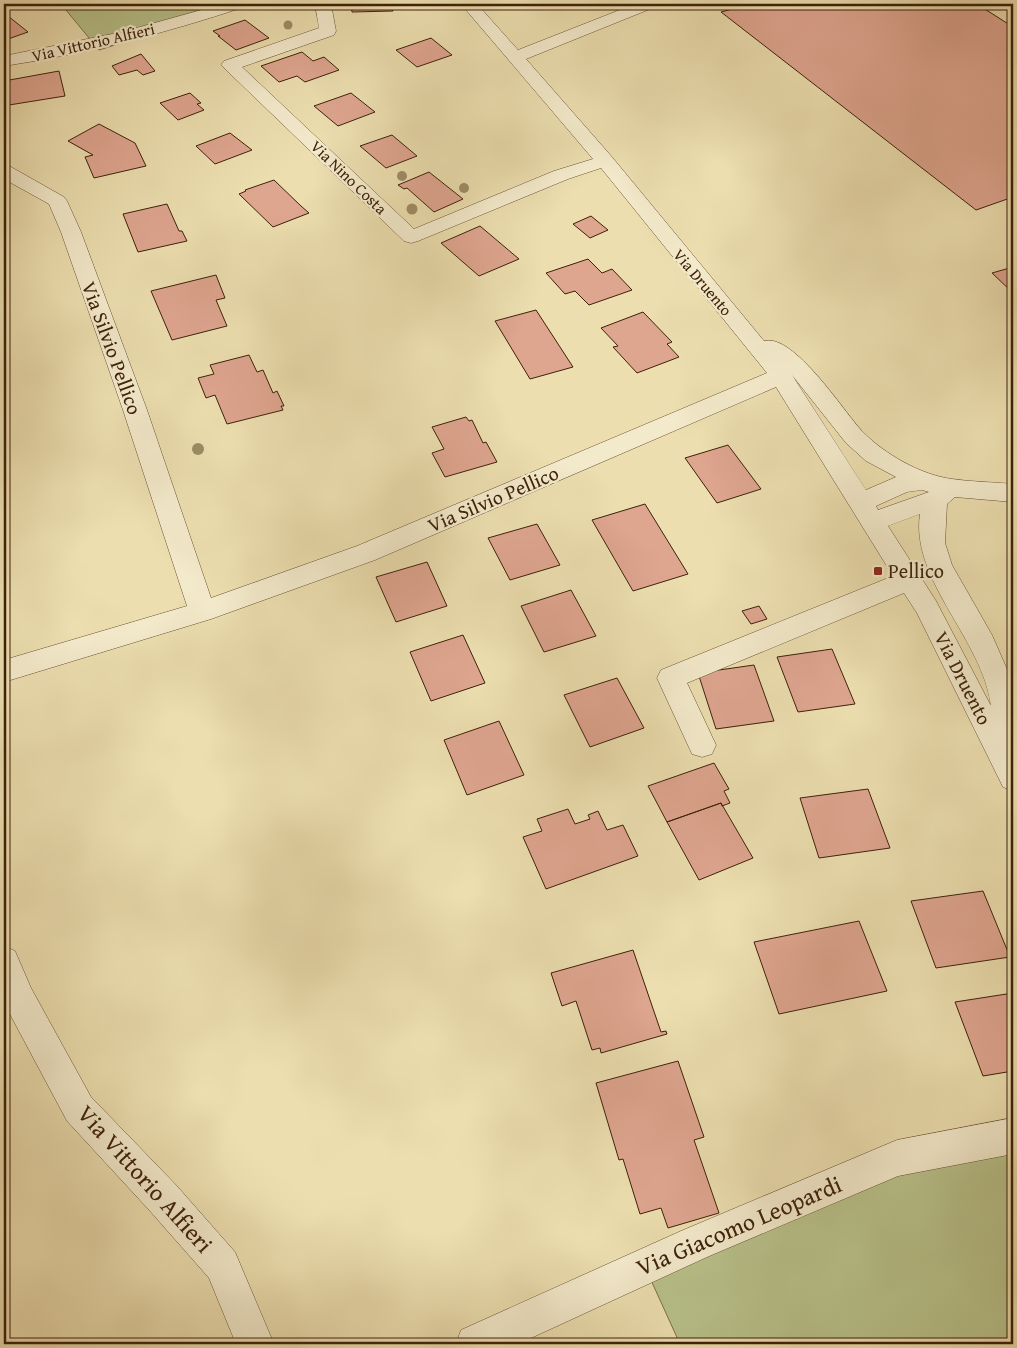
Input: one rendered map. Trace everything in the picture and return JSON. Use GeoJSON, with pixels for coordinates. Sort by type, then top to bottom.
{"type":"FeatureCollection","features":[{"type":"Feature","properties":{"kind":"street","name":"Via Vittorio Alfieri"},"geometry":{"type":"LineString","coordinates":[[4,61],[63,51],[151,30],[238,4]]}},
{"type":"Feature","properties":{"kind":"street","name":"Via Nino Costa"},"geometry":{"type":"LineString","coordinates":[[323,4],[328,31],[230,64],[411,237],[561,175],[604,160]]}},
{"type":"Feature","properties":{"kind":"street","name":"Via Druento"},"geometry":{"type":"LineString","coordinates":[[469,4],[604,160],[781,376],[927,608],[1013,778]]}},
{"type":"Feature","properties":{"kind":"street"},"geometry":{"type":"LineString","coordinates":[[515,57],[649,4]]}},
{"type":"Feature","properties":{"kind":"street","name":"Via Silvio Pellico"},"geometry":{"type":"LineString","coordinates":[[4,171],[57,201],[71,232],[134,410],[202,612]]}},
{"type":"Feature","properties":{"kind":"street"},"geometry":{"type":"LineString","coordinates":[[744,332],[782,354],[804,373],[854,437],[874,455],[936,490]]}},
{"type":"Feature","properties":{"kind":"street","name":"Via Silvio Pellico"},"geometry":{"type":"LineString","coordinates":[[4,671],[202,612],[366,553],[781,376]]}},
{"type":"Feature","properties":{"kind":"street"},"geometry":{"type":"LineString","coordinates":[[936,490],[932,520],[932,543],[939,566],[982,642],[1003,691],[1013,769]]}},
{"type":"Feature","properties":{"kind":"street"},"geometry":{"type":"LineString","coordinates":[[868,512],[936,490],[1013,493]]}},
{"type":"Feature","properties":{"kind":"street"},"geometry":{"type":"LineString","coordinates":[[702,745],[671,678],[910,580]]}},
{"type":"Feature","properties":{"kind":"street","name":"Via Vittorio Alfieri"},"geometry":{"type":"LineString","coordinates":[[4,962],[18,998],[79,1109],[163,1198],[222,1265],[254,1344]]}},
{"type":"Feature","properties":{"kind":"street","name":"Via Giacomo Leopardi"},"geometry":{"type":"LineString","coordinates":[[475,1344],[694,1244],[897,1158],[1013,1136]]}},
{"type":"Feature","properties":{"kind":"green space"},"geometry":{"type":"Polygon","coordinates":[[[61,4],[244,4],[99,50],[61,4]]]}},
{"type":"Feature","properties":{"kind":"green space"},"geometry":{"type":"Polygon","coordinates":[[[1013,1131],[1013,1344],[680,1344],[640,1256],[1013,1131]]]}},
{"type":"Feature","properties":{"kind":"building"},"geometry":{"type":"Polygon","coordinates":[[[351,4],[392,4],[393,11],[352,12],[351,4]]]}},
{"type":"Feature","properties":{"kind":"building"},"geometry":{"type":"Polygon","coordinates":[[[752,4],[977,4],[1013,27],[1013,197],[976,210],[721,12],[752,4]]]}},
{"type":"Feature","properties":{"kind":"building"},"geometry":{"type":"Polygon","coordinates":[[[8,16],[28,32],[8,39],[4,36],[4,17],[8,16]]]}},
{"type":"Feature","properties":{"kind":"building"},"geometry":{"type":"Polygon","coordinates":[[[245,20],[269,38],[236,50],[213,31],[245,20]]]}},
{"type":"Feature","properties":{"kind":"building"},"geometry":{"type":"Polygon","coordinates":[[[431,38],[452,55],[417,67],[396,50],[431,38]]]}},
{"type":"Feature","properties":{"kind":"building"},"geometry":{"type":"Polygon","coordinates":[[[302,52],[313,61],[324,57],[339,70],[305,82],[297,76],[279,82],[261,66],[302,52]]]}},
{"type":"Feature","properties":{"kind":"building"},"geometry":{"type":"Polygon","coordinates":[[[141,54],[155,71],[143,75],[137,70],[119,75],[112,66],[141,54]]]}},
{"type":"Feature","properties":{"kind":"building"},"geometry":{"type":"Polygon","coordinates":[[[59,71],[65,96],[9,105],[4,81],[59,71]]]}},
{"type":"Feature","properties":{"kind":"building"},"geometry":{"type":"Polygon","coordinates":[[[190,93],[201,103],[197,104],[204,110],[178,120],[160,103],[190,93]]]}},
{"type":"Feature","properties":{"kind":"building"},"geometry":{"type":"Polygon","coordinates":[[[351,93],[375,112],[338,126],[314,106],[351,93]]]}},
{"type":"Feature","properties":{"kind":"building"},"geometry":{"type":"Polygon","coordinates":[[[99,124],[135,143],[146,166],[94,178],[85,157],[93,155],[68,141],[99,124]]]}},
{"type":"Feature","properties":{"kind":"building"},"geometry":{"type":"Polygon","coordinates":[[[230,133],[252,150],[215,164],[196,146],[230,133]]]}},
{"type":"Feature","properties":{"kind":"building"},"geometry":{"type":"Polygon","coordinates":[[[392,135],[417,156],[386,168],[360,146],[392,135]]]}},
{"type":"Feature","properties":{"kind":"building"},"geometry":{"type":"Polygon","coordinates":[[[429,172],[463,199],[434,212],[407,188],[404,189],[398,185],[429,172]]]}},
{"type":"Feature","properties":{"kind":"building"},"geometry":{"type":"Polygon","coordinates":[[[274,180],[309,213],[273,227],[239,194],[274,180]]]}},
{"type":"Feature","properties":{"kind":"building"},"geometry":{"type":"Polygon","coordinates":[[[167,204],[179,231],[182,231],[187,241],[138,252],[123,214],[167,204]]]}},
{"type":"Feature","properties":{"kind":"building"},"geometry":{"type":"Polygon","coordinates":[[[591,216],[608,230],[590,238],[573,224],[591,216]]]}},
{"type":"Feature","properties":{"kind":"building"},"geometry":{"type":"Polygon","coordinates":[[[480,226],[519,259],[479,276],[441,243],[480,226]]]}},
{"type":"Feature","properties":{"kind":"building"},"geometry":{"type":"Polygon","coordinates":[[[588,259],[602,273],[612,269],[632,290],[589,305],[575,291],[565,294],[546,273],[588,259]]]}},
{"type":"Feature","properties":{"kind":"building"},"geometry":{"type":"Polygon","coordinates":[[[1013,267],[1013,293],[992,273],[1013,267]]]}},
{"type":"Feature","properties":{"kind":"building"},"geometry":{"type":"Polygon","coordinates":[[[216,275],[225,298],[216,300],[227,326],[172,340],[151,291],[216,275]]]}},
{"type":"Feature","properties":{"kind":"building"},"geometry":{"type":"Polygon","coordinates":[[[536,310],[573,367],[530,379],[495,321],[536,310]]]}},
{"type":"Feature","properties":{"kind":"building"},"geometry":{"type":"Polygon","coordinates":[[[643,312],[672,342],[667,344],[679,357],[637,373],[613,347],[618,346],[601,328],[643,312]]]}},
{"type":"Feature","properties":{"kind":"building"},"geometry":{"type":"Polygon","coordinates":[[[249,355],[257,372],[263,370],[273,393],[277,391],[284,406],[281,406],[283,410],[227,424],[215,395],[206,398],[198,378],[214,374],[210,365],[249,355]]]}},
{"type":"Feature","properties":{"kind":"building"},"geometry":{"type":"Polygon","coordinates":[[[466,417],[469,421],[472,420],[483,443],[486,442],[497,462],[445,477],[432,453],[444,449],[432,427],[466,417]]]}},
{"type":"Feature","properties":{"kind":"building"},"geometry":{"type":"Polygon","coordinates":[[[728,445],[761,489],[717,503],[685,458],[728,445]]]}},
{"type":"Feature","properties":{"kind":"building"},"geometry":{"type":"Polygon","coordinates":[[[645,504],[688,574],[633,591],[592,520],[645,504]]]}},
{"type":"Feature","properties":{"kind":"building"},"geometry":{"type":"Polygon","coordinates":[[[537,524],[560,565],[510,580],[488,538],[537,524]]]}},
{"type":"Feature","properties":{"kind":"building"},"geometry":{"type":"Polygon","coordinates":[[[427,562],[447,606],[396,622],[376,577],[427,562]]]}},
{"type":"Feature","properties":{"kind":"building"},"geometry":{"type":"Polygon","coordinates":[[[571,590],[596,636],[544,652],[521,606],[571,590]]]}},
{"type":"Feature","properties":{"kind":"building"},"geometry":{"type":"Polygon","coordinates":[[[759,606],[767,619],[751,624],[742,611],[759,606]]]}},
{"type":"Feature","properties":{"kind":"building"},"geometry":{"type":"Polygon","coordinates":[[[463,635],[485,683],[431,701],[410,652],[463,635]]]}},
{"type":"Feature","properties":{"kind":"building"},"geometry":{"type":"Polygon","coordinates":[[[832,649],[855,704],[798,712],[777,657],[832,649]]]}},
{"type":"Feature","properties":{"kind":"building"},"geometry":{"type":"Polygon","coordinates":[[[754,665],[774,721],[716,729],[698,673],[754,665]]]}},
{"type":"Feature","properties":{"kind":"building"},"geometry":{"type":"Polygon","coordinates":[[[617,678],[644,728],[590,747],[564,695],[617,678]]]}},
{"type":"Feature","properties":{"kind":"building"},"geometry":{"type":"Polygon","coordinates":[[[499,721],[524,775],[467,795],[444,740],[499,721]]]}},
{"type":"Feature","properties":{"kind":"building"},"geometry":{"type":"Polygon","coordinates":[[[714,763],[729,789],[724,791],[730,803],[722,806],[721,803],[667,822],[648,786],[714,763]]]}},
{"type":"Feature","properties":{"kind":"building"},"geometry":{"type":"Polygon","coordinates":[[[868,789],[890,848],[819,858],[800,798],[868,789]]]}},
{"type":"Feature","properties":{"kind":"building"},"geometry":{"type":"Polygon","coordinates":[[[721,803],[753,858],[699,880],[667,822],[721,803]]]}},
{"type":"Feature","properties":{"kind":"building"},"geometry":{"type":"Polygon","coordinates":[[[568,809],[575,824],[590,819],[588,815],[598,811],[607,830],[623,825],[638,856],[546,889],[523,837],[542,831],[537,819],[568,809]]]}},
{"type":"Feature","properties":{"kind":"building"},"geometry":{"type":"Polygon","coordinates":[[[983,891],[1010,957],[936,968],[911,901],[983,891]]]}},
{"type":"Feature","properties":{"kind":"building"},"geometry":{"type":"Polygon","coordinates":[[[859,921],[887,991],[779,1014],[754,942],[859,921]]]}},
{"type":"Feature","properties":{"kind":"building"},"geometry":{"type":"Polygon","coordinates":[[[633,950],[661,1032],[666,1031],[667,1034],[601,1053],[600,1048],[592,1050],[576,1001],[562,1006],[551,973],[633,950]]]}},
{"type":"Feature","properties":{"kind":"building"},"geometry":{"type":"Polygon","coordinates":[[[1013,993],[1013,1071],[983,1076],[955,1002],[1013,993]]]}},
{"type":"Feature","properties":{"kind":"building"},"geometry":{"type":"Polygon","coordinates":[[[678,1061],[704,1137],[694,1140],[719,1213],[668,1228],[661,1208],[640,1214],[623,1159],[619,1160],[596,1083],[678,1061]]]}},
{"type":"Feature","properties":{"kind":"place","name":"Pellico"},"geometry":{"type":"Point","coordinates":[878,571]}}]}
